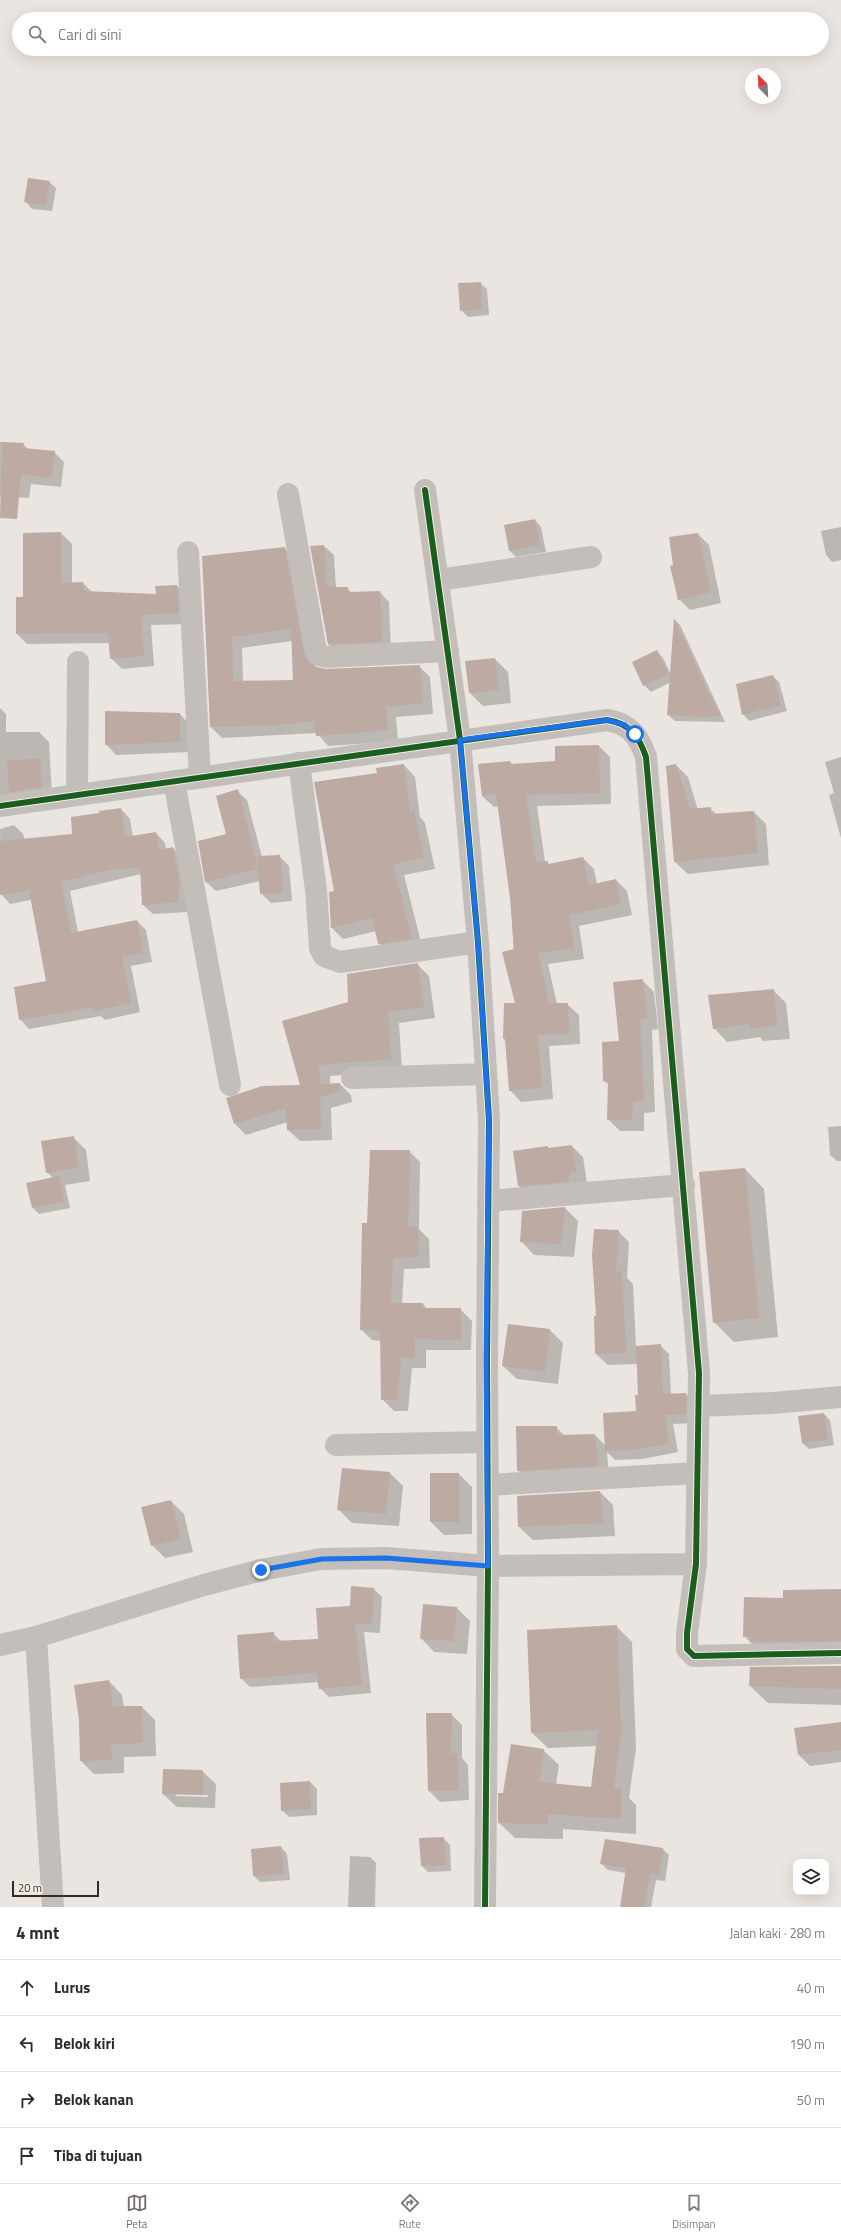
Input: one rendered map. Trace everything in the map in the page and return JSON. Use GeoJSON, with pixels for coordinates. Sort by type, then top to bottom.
{"type":"FeatureCollection","features":[{"type":"Feature","properties":{"kind":"street"},"geometry":{"type":"LineString","coordinates":[[425,490],[439,580],[460,740],[478,942],[489,1120],[487,1442],[488,1566],[485,1907]]}},
{"type":"Feature","properties":{"kind":"street"},"geometry":{"type":"LineString","coordinates":[[288,494],[316,651],[319,655],[326,657],[448,650]]}},
{"type":"Feature","properties":{"kind":"street"},"geometry":{"type":"LineString","coordinates":[[188,552],[200,777]]}},
{"type":"Feature","properties":{"kind":"street"},"geometry":{"type":"LineString","coordinates":[[439,580],[591,557]]}},
{"type":"Feature","properties":{"kind":"street"},"geometry":{"type":"LineString","coordinates":[[77,795],[78,662]]}},
{"type":"Feature","properties":{"kind":"street"},"geometry":{"type":"LineString","coordinates":[[0,806],[607,720],[616,721],[630,728],[642,746],[646,757],[700,1373],[696,1564],[687,1633],[687,1649],[691,1655],[841,1653]]}},
{"type":"Feature","properties":{"kind":"street"},"geometry":{"type":"LineString","coordinates":[[299,763],[316,890],[320,948],[324,956],[340,962],[478,942]]}},
{"type":"Feature","properties":{"kind":"street"},"geometry":{"type":"LineString","coordinates":[[174,781],[230,1085]]}},
{"type":"Feature","properties":{"kind":"street"},"geometry":{"type":"LineString","coordinates":[[352,1078],[486,1074]]}},
{"type":"Feature","properties":{"kind":"street"},"geometry":{"type":"LineString","coordinates":[[488,1201],[684,1185]]}},
{"type":"Feature","properties":{"kind":"street"},"geometry":{"type":"LineString","coordinates":[[699,1406],[773,1403],[841,1397]]}},
{"type":"Feature","properties":{"kind":"street"},"geometry":{"type":"LineString","coordinates":[[336,1444],[487,1442]]}},
{"type":"Feature","properties":{"kind":"street"},"geometry":{"type":"LineString","coordinates":[[488,1485],[697,1473]]}},
{"type":"Feature","properties":{"kind":"street"},"geometry":{"type":"LineString","coordinates":[[0,1645],[36,1637],[212,1583],[261,1570],[322,1559],[386,1558],[488,1566],[696,1564]]}},
{"type":"Feature","properties":{"kind":"street"},"geometry":{"type":"LineString","coordinates":[[36,1637],[53,1907]]}},
{"type":"Feature","properties":{"kind":"building"},"geometry":{"type":"Polygon","coordinates":[[[28,178],[50,181],[46,205],[24,202],[28,178]]]}},
{"type":"Feature","properties":{"kind":"building"},"geometry":{"type":"Polygon","coordinates":[[[481,282],[482,309],[460,311],[458,283],[481,282]]]}},
{"type":"Feature","properties":{"kind":"building"},"geometry":{"type":"Polygon","coordinates":[[[2,442],[24,443],[23,448],[55,451],[51,478],[21,474],[17,519],[0,518],[2,442]]]}},
{"type":"Feature","properties":{"kind":"building"},"geometry":{"type":"Polygon","coordinates":[[[535,519],[540,545],[509,551],[504,525],[535,519]]]}},
{"type":"Feature","properties":{"kind":"building"},"geometry":{"type":"Polygon","coordinates":[[[61,532],[61,583],[83,582],[84,591],[156,594],[155,586],[177,585],[179,613],[141,615],[144,656],[110,659],[108,633],[16,634],[16,597],[23,597],[23,533],[61,532]]]}},
{"type":"Feature","properties":{"kind":"building"},"geometry":{"type":"Polygon","coordinates":[[[698,533],[711,592],[678,600],[670,566],[673,565],[669,537],[698,533]]]}},
{"type":"Feature","properties":{"kind":"building"},"geometry":{"type":"Polygon","coordinates":[[[324,545],[327,587],[348,587],[348,592],[380,591],[382,642],[328,644],[310,546],[324,545]]]}},
{"type":"Feature","properties":{"kind":"building"},"geometry":{"type":"Polygon","coordinates":[[[285,547],[304,653],[309,663],[316,667],[326,669],[420,665],[423,703],[386,707],[388,730],[316,736],[315,721],[277,725],[210,727],[202,556],[285,547]],[[291,629],[232,637],[233,681],[293,680],[291,629]]]}},
{"type":"Feature","properties":{"kind":"building"},"geometry":{"type":"Polygon","coordinates":[[[674,618],[720,716],[700,717],[667,715],[674,618]]]}},
{"type":"Feature","properties":{"kind":"building"},"geometry":{"type":"Polygon","coordinates":[[[657,650],[668,674],[643,686],[632,662],[657,650]]]}},
{"type":"Feature","properties":{"kind":"building"},"geometry":{"type":"Polygon","coordinates":[[[495,658],[499,690],[469,693],[465,661],[495,658]]]}},
{"type":"Feature","properties":{"kind":"building"},"geometry":{"type":"Polygon","coordinates":[[[773,675],[781,705],[742,715],[736,684],[773,675]]]}},
{"type":"Feature","properties":{"kind":"building"},"geometry":{"type":"Polygon","coordinates":[[[105,711],[180,713],[180,742],[105,745],[105,711]]]}},
{"type":"Feature","properties":{"kind":"building"},"geometry":{"type":"Polygon","coordinates":[[[599,745],[600,793],[526,795],[536,862],[548,861],[548,864],[583,857],[589,885],[616,879],[621,904],[569,915],[574,948],[538,953],[549,1003],[568,1003],[569,1034],[538,1035],[542,1088],[509,1091],[505,1039],[503,1039],[504,1003],[515,1003],[502,952],[514,949],[510,898],[496,794],[482,796],[478,764],[510,761],[511,764],[555,761],[555,746],[599,745]]]}},
{"type":"Feature","properties":{"kind":"building"},"geometry":{"type":"Polygon","coordinates":[[[40,758],[42,787],[9,792],[7,761],[40,758]]]}},
{"type":"Feature","properties":{"kind":"building"},"geometry":{"type":"Polygon","coordinates":[[[404,764],[410,811],[414,810],[424,858],[393,864],[412,939],[378,944],[372,918],[331,928],[329,892],[334,891],[314,782],[377,773],[376,768],[404,764]]]}},
{"type":"Feature","properties":{"kind":"building"},"geometry":{"type":"Polygon","coordinates":[[[676,764],[690,809],[711,807],[711,814],[754,811],[758,853],[674,862],[666,766],[676,764]]]}},
{"type":"Feature","properties":{"kind":"building"},"geometry":{"type":"Polygon","coordinates":[[[238,789],[258,867],[258,856],[280,855],[283,892],[260,894],[258,869],[205,882],[198,841],[226,834],[216,796],[238,789]]]}},
{"type":"Feature","properties":{"kind":"building"},"geometry":{"type":"Polygon","coordinates":[[[121,808],[125,837],[156,832],[159,850],[173,847],[181,888],[178,889],[179,902],[142,905],[140,868],[114,869],[61,882],[71,933],[137,920],[143,953],[122,957],[131,1003],[94,1011],[93,1007],[19,1020],[14,987],[46,981],[29,890],[0,895],[0,841],[72,834],[71,817],[121,808]]]}},
{"type":"Feature","properties":{"kind":"building"},"geometry":{"type":"Polygon","coordinates":[[[418,963],[424,1007],[388,1012],[391,1059],[319,1065],[320,1084],[340,1083],[341,1091],[320,1097],[321,1129],[287,1130],[286,1108],[234,1124],[226,1098],[262,1086],[300,1085],[282,1021],[348,1002],[347,974],[418,963]]]}},
{"type":"Feature","properties":{"kind":"building"},"geometry":{"type":"Polygon","coordinates":[[[643,979],[647,1018],[640,1019],[644,1100],[633,1101],[632,1120],[607,1120],[608,1081],[603,1081],[602,1042],[619,1041],[613,982],[643,979]]]}},
{"type":"Feature","properties":{"kind":"building"},"geometry":{"type":"Polygon","coordinates":[[[774,989],[777,1026],[749,1028],[749,1024],[713,1029],[708,995],[774,989]]]}},
{"type":"Feature","properties":{"kind":"building"},"geometry":{"type":"Polygon","coordinates":[[[74,1136],[78,1168],[46,1173],[41,1141],[74,1136]]]}},
{"type":"Feature","properties":{"kind":"building"},"geometry":{"type":"Polygon","coordinates":[[[572,1145],[577,1173],[570,1172],[568,1182],[518,1186],[513,1151],[548,1146],[548,1148],[572,1145]]]}},
{"type":"Feature","properties":{"kind":"building"},"geometry":{"type":"Polygon","coordinates":[[[370,1150],[410,1150],[408,1227],[418,1227],[419,1257],[393,1258],[391,1303],[423,1303],[423,1308],[461,1308],[461,1340],[415,1339],[415,1358],[401,1357],[397,1400],[381,1400],[380,1331],[360,1330],[362,1223],[367,1223],[370,1150]]]}},
{"type":"Feature","properties":{"kind":"building"},"geometry":{"type":"Polygon","coordinates":[[[745,1168],[759,1318],[713,1323],[699,1172],[745,1168]]]}},
{"type":"Feature","properties":{"kind":"building"},"geometry":{"type":"Polygon","coordinates":[[[59,1176],[64,1202],[32,1208],[26,1183],[59,1176]]]}},
{"type":"Feature","properties":{"kind":"building"},"geometry":{"type":"Polygon","coordinates":[[[565,1207],[561,1244],[520,1242],[522,1211],[565,1207]]]}},
{"type":"Feature","properties":{"kind":"building"},"geometry":{"type":"Polygon","coordinates":[[[594,1229],[619,1230],[616,1272],[622,1271],[626,1353],[595,1354],[594,1316],[596,1316],[592,1255],[594,1229]]]}},
{"type":"Feature","properties":{"kind":"building"},"geometry":{"type":"Polygon","coordinates":[[[508,1324],[550,1329],[545,1372],[502,1366],[508,1324]]]}},
{"type":"Feature","properties":{"kind":"building"},"geometry":{"type":"Polygon","coordinates":[[[661,1344],[663,1394],[686,1393],[686,1414],[665,1415],[669,1444],[632,1450],[605,1451],[603,1413],[636,1411],[635,1395],[638,1395],[636,1346],[661,1344]]]}},
{"type":"Feature","properties":{"kind":"building"},"geometry":{"type":"Polygon","coordinates":[[[824,1413],[828,1439],[802,1443],[798,1416],[824,1413]]]}},
{"type":"Feature","properties":{"kind":"building"},"geometry":{"type":"Polygon","coordinates":[[[516,1426],[557,1426],[557,1435],[595,1434],[598,1466],[517,1471],[516,1426]]]}},
{"type":"Feature","properties":{"kind":"building"},"geometry":{"type":"Polygon","coordinates":[[[342,1468],[390,1472],[386,1514],[337,1510],[342,1468]]]}},
{"type":"Feature","properties":{"kind":"building"},"geometry":{"type":"Polygon","coordinates":[[[430,1473],[459,1473],[459,1522],[430,1522],[430,1473]]]}},
{"type":"Feature","properties":{"kind":"building"},"geometry":{"type":"Polygon","coordinates":[[[600,1491],[603,1523],[518,1527],[517,1496],[600,1491]]]}},
{"type":"Feature","properties":{"kind":"building"},"geometry":{"type":"Polygon","coordinates":[[[171,1500],[181,1539],[151,1546],[141,1507],[171,1500]]]}},
{"type":"Feature","properties":{"kind":"building"},"geometry":{"type":"Polygon","coordinates":[[[351,1586],[374,1588],[372,1624],[355,1624],[362,1685],[319,1689],[316,1673],[240,1679],[237,1635],[274,1632],[274,1641],[318,1639],[316,1608],[350,1606],[351,1586]]]}},
{"type":"Feature","properties":{"kind":"building"},"geometry":{"type":"Polygon","coordinates":[[[841,1589],[841,1641],[751,1642],[751,1637],[743,1637],[744,1597],[783,1598],[783,1590],[841,1589]]]}},
{"type":"Feature","properties":{"kind":"building"},"geometry":{"type":"Polygon","coordinates":[[[423,1604],[457,1607],[454,1641],[420,1639],[423,1604]]]}},
{"type":"Feature","properties":{"kind":"building"},"geometry":{"type":"Polygon","coordinates":[[[617,1625],[621,1732],[614,1788],[621,1788],[621,1819],[548,1814],[548,1824],[498,1823],[498,1793],[503,1793],[511,1744],[544,1749],[539,1782],[591,1787],[598,1730],[531,1733],[527,1630],[617,1625]]]}},
{"type":"Feature","properties":{"kind":"building"},"geometry":{"type":"Polygon","coordinates":[[[841,1666],[841,1689],[749,1686],[750,1667],[841,1666]]]}},
{"type":"Feature","properties":{"kind":"building"},"geometry":{"type":"Polygon","coordinates":[[[109,1680],[113,1706],[142,1706],[143,1743],[111,1744],[112,1760],[80,1761],[79,1720],[74,1685],[109,1680]]]}},
{"type":"Feature","properties":{"kind":"building"},"geometry":{"type":"Polygon","coordinates":[[[426,1713],[452,1713],[451,1753],[457,1753],[459,1790],[428,1791],[426,1713]]]}},
{"type":"Feature","properties":{"kind":"building"},"geometry":{"type":"Polygon","coordinates":[[[841,1722],[841,1750],[798,1755],[794,1728],[841,1722]]]}},
{"type":"Feature","properties":{"kind":"building"},"geometry":{"type":"Polygon","coordinates":[[[163,1769],[203,1770],[203,1795],[162,1794],[163,1769]]]}},
{"type":"Feature","properties":{"kind":"building"},"geometry":{"type":"Polygon","coordinates":[[[310,1781],[311,1809],[281,1811],[280,1783],[310,1781]]]}},
{"type":"Feature","properties":{"kind":"building"},"geometry":{"type":"Polygon","coordinates":[[[444,1837],[445,1865],[421,1866],[419,1838],[444,1837]]]}},
{"type":"Feature","properties":{"kind":"building"},"geometry":{"type":"Polygon","coordinates":[[[605,1839],[663,1848],[659,1875],[650,1874],[644,1907],[620,1907],[626,1868],[600,1864],[605,1839]]]}},
{"type":"Feature","properties":{"kind":"building"},"geometry":{"type":"Polygon","coordinates":[[[281,1846],[284,1874],[253,1876],[251,1849],[281,1846]]]}},
{"type":"Feature","properties":{"kind":"cycle path"},"geometry":{"type":"LineString","coordinates":[[425,490],[460,740],[478,942],[489,1120],[487,1360],[488,1566],[485,1907]]}},
{"type":"Feature","properties":{"kind":"cycle path"},"geometry":{"type":"LineString","coordinates":[[0,806],[607,720],[621,724],[632,732],[640,743],[646,757],[699,1373],[696,1564],[687,1633],[687,1649],[694,1656],[841,1653]]}},
{"type":"Feature","properties":{"kind":"route"},"geometry":{"type":"LineString","coordinates":[[261,1570],[322,1559],[386,1558],[488,1566],[486,1360],[489,1120],[478,942],[460,740],[607,720],[616,721],[625,725],[635,734]]}}]}
